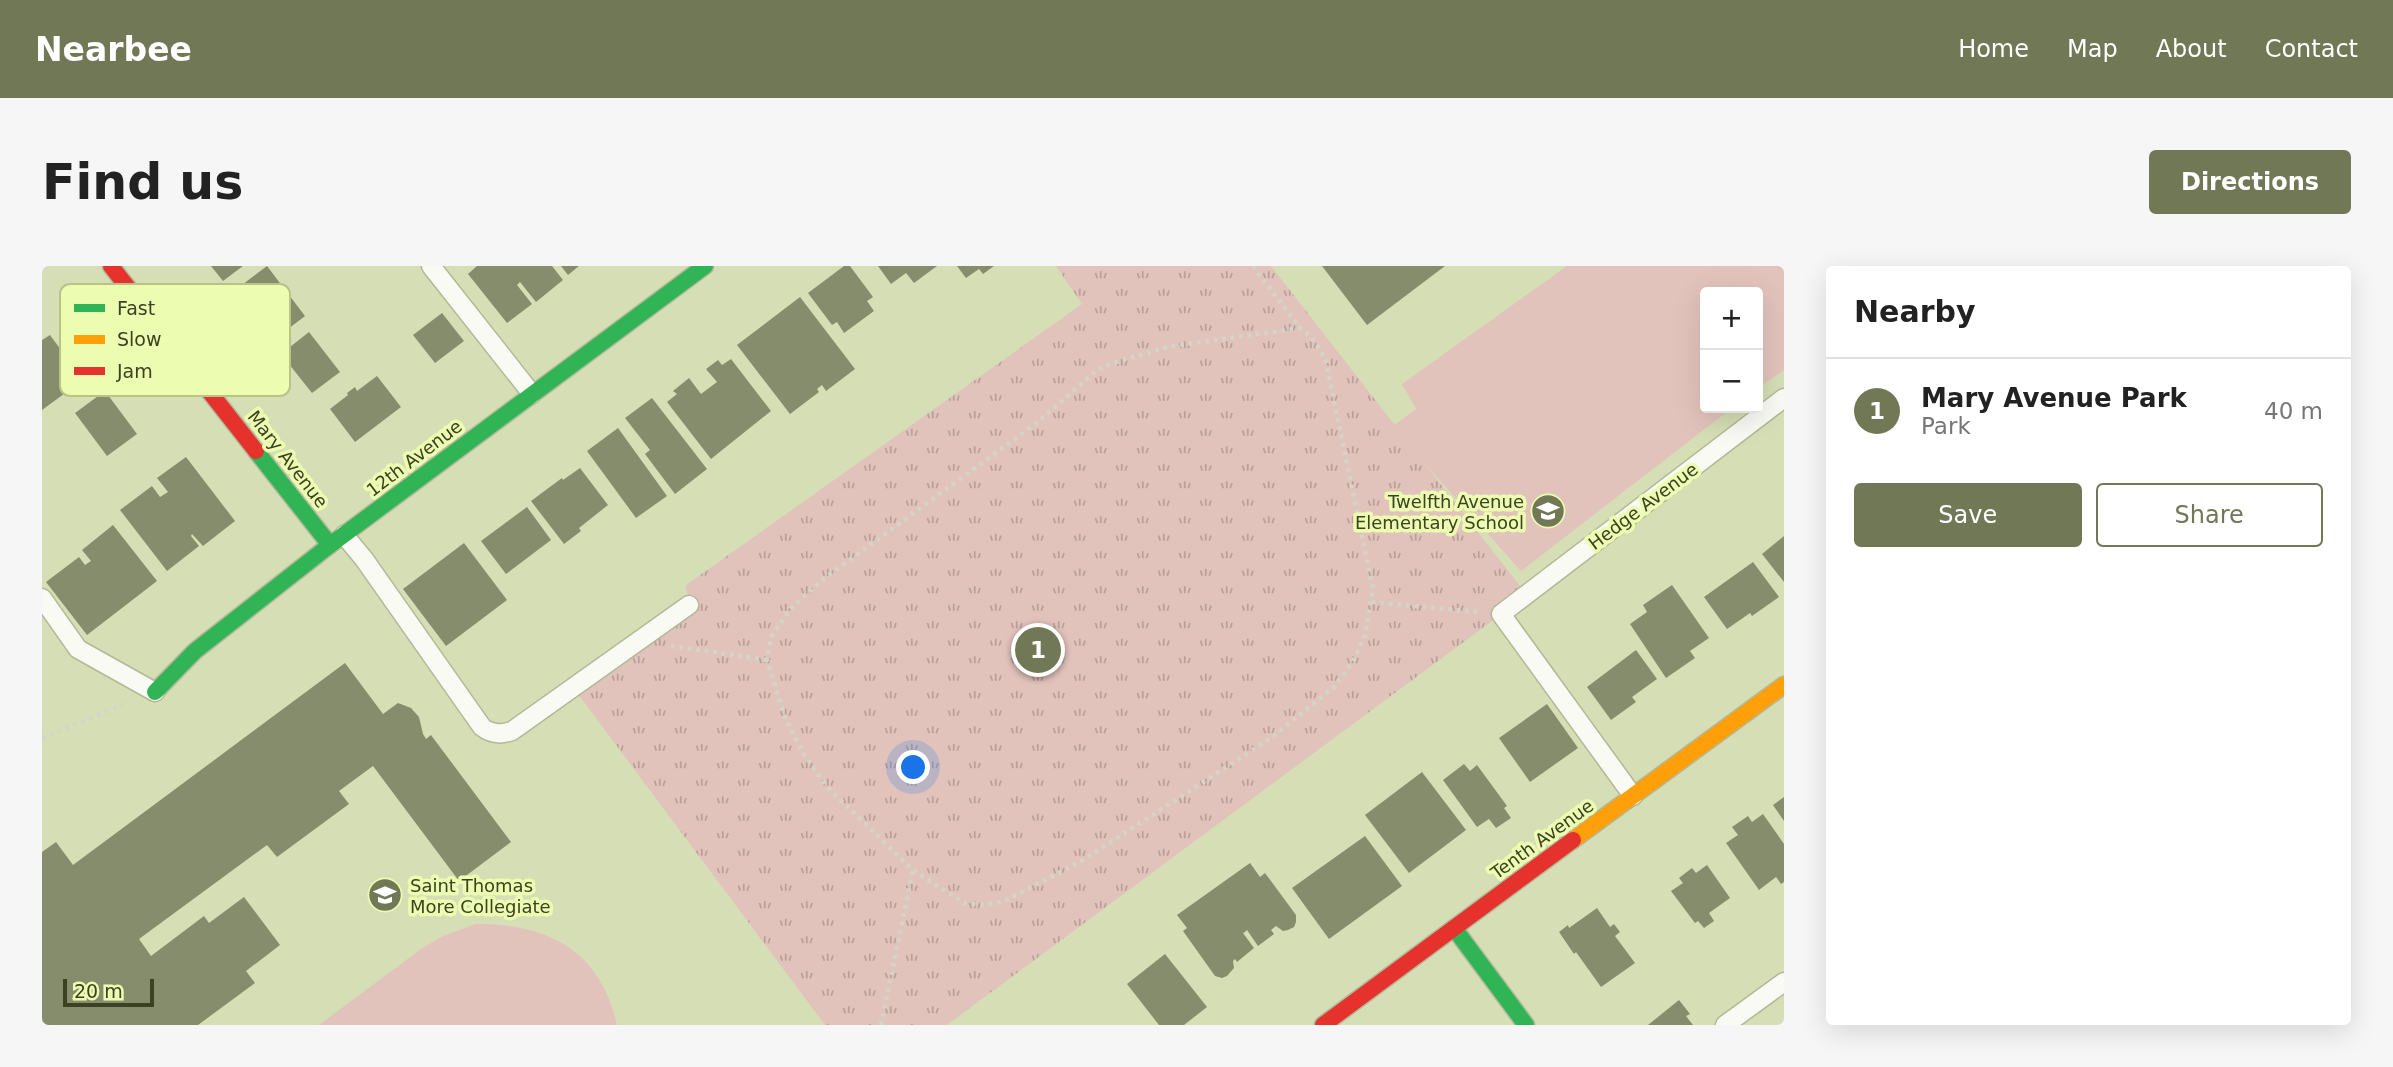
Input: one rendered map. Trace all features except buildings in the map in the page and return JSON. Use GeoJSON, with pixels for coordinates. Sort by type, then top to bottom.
{"type":"FeatureCollection","features":[{"type":"Feature","properties":{"kind":"street","name":"Mary Avenue"},"geometry":{"type":"LineString","coordinates":[[111,266],[126,284]]}},
{"type":"Feature","properties":{"kind":"street","name":"12th Avenue"},"geometry":{"type":"LineString","coordinates":[[155,692],[194,651],[337,540],[705,266]]}},
{"type":"Feature","properties":{"kind":"street","name":"Mary Avenue"},"geometry":{"type":"LineString","coordinates":[[218,396],[337,540]]}},
{"type":"Feature","properties":{"kind":"street","name":"Tenth Avenue"},"geometry":{"type":"LineString","coordinates":[[1323,1025],[1784,685]]}},
{"type":"Feature","properties":{"kind":"street"},"geometry":{"type":"LineString","coordinates":[[1454,928],[1526,1025]]}},
{"type":"Feature","properties":{"kind":"lane"},"geometry":{"type":"LineString","coordinates":[[431,266],[532,394]]}},
{"type":"Feature","properties":{"kind":"lane","name":"Hedge Avenue"},"geometry":{"type":"LineString","coordinates":[[1501,614],[1784,398]]}},
{"type":"Feature","properties":{"kind":"lane"},"geometry":{"type":"LineString","coordinates":[[337,540],[365,559],[488,732],[505,734],[512,731],[689,605]]}},
{"type":"Feature","properties":{"kind":"lane"},"geometry":{"type":"LineString","coordinates":[[42,597],[78,649],[155,692]]}},
{"type":"Feature","properties":{"kind":"lane"},"geometry":{"type":"LineString","coordinates":[[1501,614],[1633,796]]}},
{"type":"Feature","properties":{"kind":"lane"},"geometry":{"type":"LineString","coordinates":[[1725,1025],[1784,982]]}},
{"type":"Feature","properties":{"kind":"path"},"geometry":{"type":"LineString","coordinates":[[1252,266],[1300,328],[1309,334],[1321,349],[1326,362],[1373,589],[1365,636],[1353,661],[1334,687],[1271,738],[1080,862],[1002,902],[984,905],[964,903],[912,870],[828,788],[803,753],[784,715],[767,660],[771,637],[791,608],[821,581],[1038,422],[1097,370],[1167,347],[1300,328]]}},
{"type":"Feature","properties":{"kind":"path"},"geometry":{"type":"LineString","coordinates":[[1372,602],[1501,614]]}},
{"type":"Feature","properties":{"kind":"path"},"geometry":{"type":"LineString","coordinates":[[636,641],[767,660]]}},
{"type":"Feature","properties":{"kind":"path"},"geometry":{"type":"LineString","coordinates":[[42,738],[111,710]]}},
{"type":"Feature","properties":{"kind":"path"},"geometry":{"type":"LineString","coordinates":[[881,1025],[912,870]]}},
{"type":"Feature","properties":{"kind":"green space"},"geometry":{"type":"Polygon","coordinates":[[[1056,266],[1271,266],[1527,595],[947,1025],[825,1025],[572,686],[689,605],[686,585],[1082,304],[1056,266]]]}},
{"type":"Feature","properties":{"kind":"green space","name":"Twelfth Avenue Elementary School"},"geometry":{"type":"Polygon","coordinates":[[[1567,266],[1784,266],[1784,370],[1763,385],[1763,287],[1700,287],[1700,413],[1726,413],[1521,571],[1392,427],[1416,409],[1402,384],[1567,266]]]}},
{"type":"Feature","properties":{"kind":"green space"},"geometry":{"type":"Polygon","coordinates":[[[476,924],[526,929],[567,946],[584,960],[598,978],[609,999],[617,1025],[319,1025],[421,949],[443,936],[476,924]]]}},
{"type":"Feature","properties":{"kind":"traffic: fast"},"geometry":{"type":"LineString","coordinates":[[155,692],[195,651],[330,545],[705,266]]}},
{"type":"Feature","properties":{"kind":"traffic: fast"},"geometry":{"type":"LineString","coordinates":[[256,451],[330,545]]}},
{"type":"Feature","properties":{"kind":"traffic: fast"},"geometry":{"type":"LineString","coordinates":[[1454,928],[1526,1025]]}},
{"type":"Feature","properties":{"kind":"traffic: slow"},"geometry":{"type":"LineString","coordinates":[[1573,840],[1784,685]]}},
{"type":"Feature","properties":{"kind":"traffic: jam"},"geometry":{"type":"LineString","coordinates":[[111,266],[125,284]]}},
{"type":"Feature","properties":{"kind":"traffic: jam"},"geometry":{"type":"LineString","coordinates":[[213,396],[256,451]]}},
{"type":"Feature","properties":{"kind":"traffic: jam"},"geometry":{"type":"LineString","coordinates":[[1323,1025],[1573,840]]}},
{"type":"Feature","properties":{"kind":"place","name":"Twelfth Avenue Elementary School"},"geometry":{"type":"Point","coordinates":[1548,511]}},
{"type":"Feature","properties":{"kind":"place","name":"Mary Avenue Park"},"geometry":{"type":"Point","coordinates":[1038,650]}},
{"type":"Feature","properties":{"kind":"place","name":"Saint Thomas More Collegiate"},"geometry":{"type":"Point","coordinates":[385,895]}}]}
